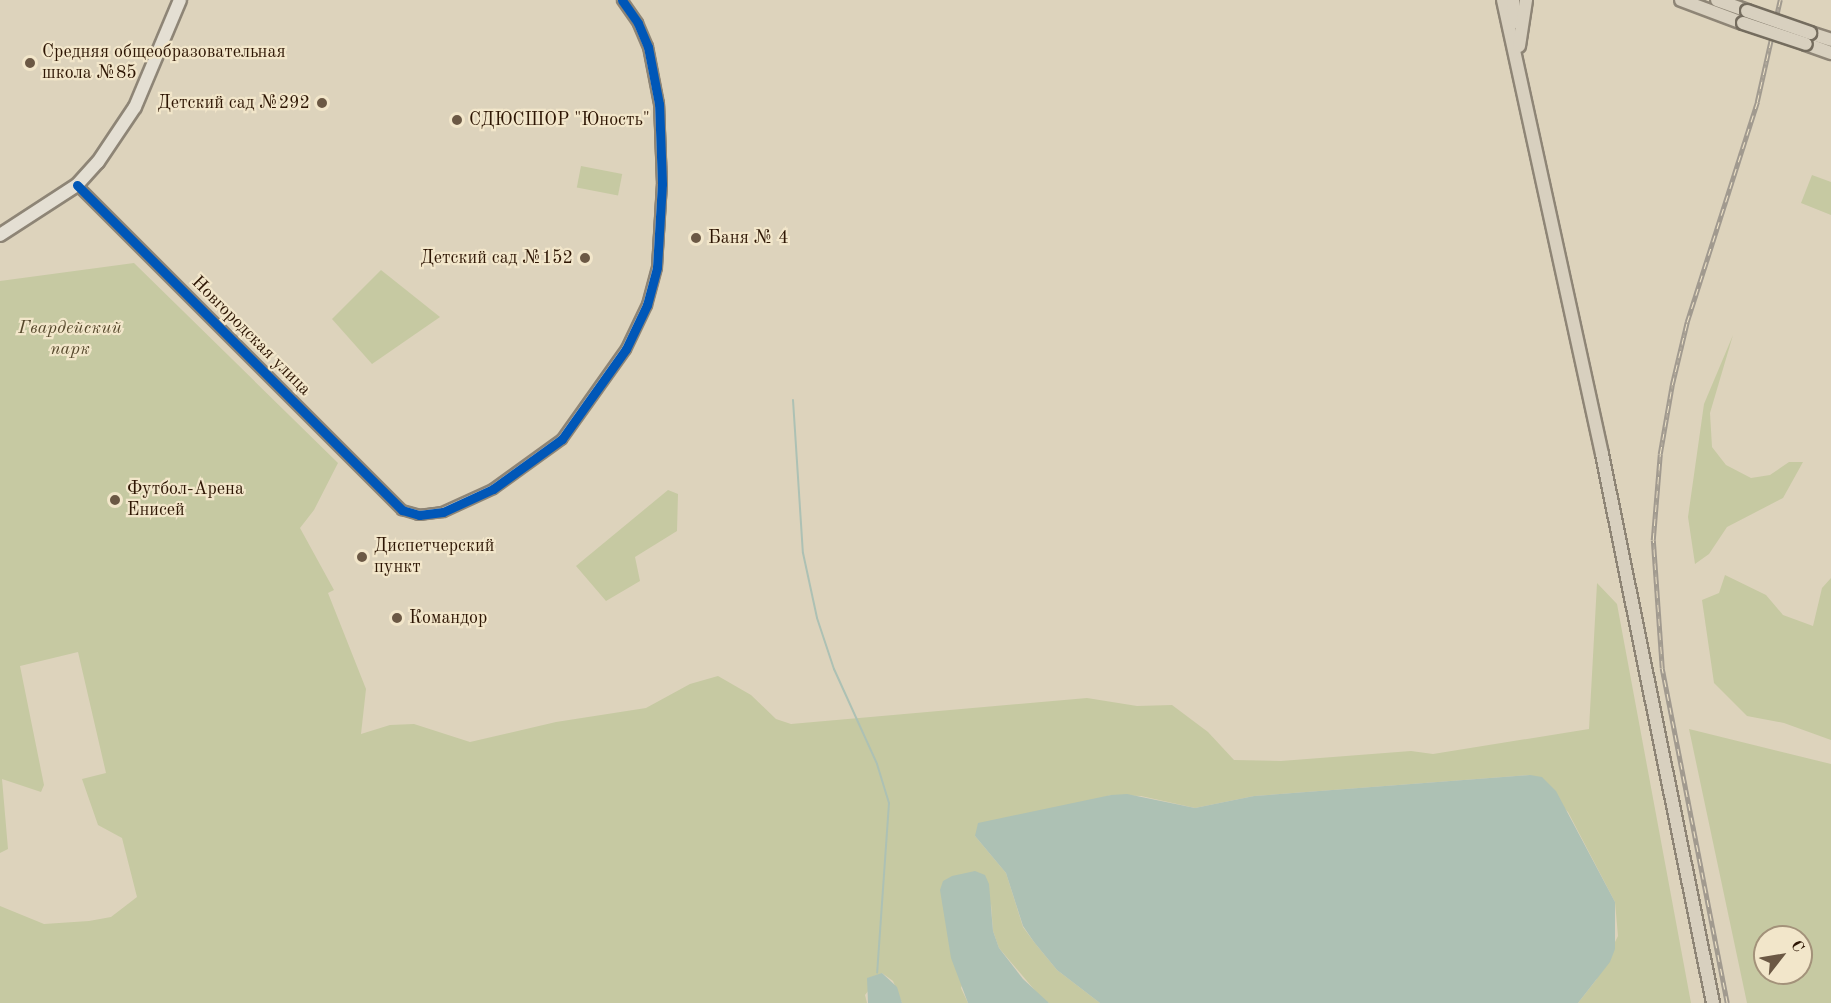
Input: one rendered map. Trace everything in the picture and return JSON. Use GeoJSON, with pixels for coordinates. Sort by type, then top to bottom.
{"type":"FeatureCollection","features":[{"type":"Feature","properties":{"kind":"main road"},"geometry":{"type":"LineString","coordinates":[[0,235],[77,185],[123,129],[135,107],[180,0]]}},
{"type":"Feature","properties":{"kind":"main road"},"geometry":{"type":"LineString","coordinates":[[1501,0],[1518,56],[1713,1003]]}},
{"type":"Feature","properties":{"kind":"main road"},"geometry":{"type":"LineString","coordinates":[[1513,0],[1518,56]]}},
{"type":"Feature","properties":{"kind":"main road"},"geometry":{"type":"LineString","coordinates":[[1518,56],[1526,0]]}},
{"type":"Feature","properties":{"kind":"main road"},"geometry":{"type":"LineString","coordinates":[[1681,0],[1745,17],[1808,39],[1831,53]]}},
{"type":"Feature","properties":{"kind":"main road"},"geometry":{"type":"LineString","coordinates":[[1717,0],[1745,17]]}},
{"type":"Feature","properties":{"kind":"main road"},"geometry":{"type":"LineString","coordinates":[[1808,39],[1831,40]]}},
{"type":"Feature","properties":{"kind":"street","name":"Новгородская улица"},"geometry":{"type":"LineString","coordinates":[[77,185],[402,510],[427,515],[455,508],[502,483],[556,444],[626,349],[647,305],[657,267],[662,184],[659,104],[648,47],[638,23],[622,0]]}},
{"type":"Feature","properties":{"kind":"green space"},"geometry":{"type":"Polygon","coordinates":[[[581,166],[622,174],[618,196],[577,188],[581,166]]]}},
{"type":"Feature","properties":{"kind":"green space"},"geometry":{"type":"Polygon","coordinates":[[[1812,175],[1831,182],[1831,215],[1801,203],[1812,175]]]}},
{"type":"Feature","properties":{"kind":"green space","name":"Гвардейский парк"},"geometry":{"type":"Polygon","coordinates":[[[134,263],[338,463],[314,510],[300,528],[334,590],[328,593],[366,689],[361,734],[390,725],[414,724],[470,742],[556,722],[646,708],[690,684],[718,676],[751,695],[776,719],[791,724],[1087,698],[1137,706],[1172,705],[1208,732],[1234,760],[1281,761],[1411,751],[1433,754],[1589,729],[1597,583],[1617,604],[1691,1003],[1578,1003],[1596,980],[1618,936],[1615,902],[1568,812],[1530,775],[1254,796],[1195,808],[1141,796],[1111,795],[975,836],[1006,873],[1023,927],[1034,942],[1057,970],[1100,1003],[1049,1003],[1043,1000],[999,948],[993,931],[991,904],[961,988],[968,1003],[902,1003],[893,981],[882,973],[865,995],[867,1003],[0,1003],[0,906],[44,924],[111,917],[137,897],[122,838],[98,825],[82,779],[106,773],[78,652],[20,666],[44,785],[41,792],[2,779],[8,849],[0,853],[0,281],[134,263]]]}},
{"type":"Feature","properties":{"kind":"green space"},"geometry":{"type":"Polygon","coordinates":[[[381,270],[440,317],[372,364],[332,319],[381,270]]]}},
{"type":"Feature","properties":{"kind":"green space"},"geometry":{"type":"Polygon","coordinates":[[[1733,335],[1710,413],[1712,447],[1726,465],[1751,478],[1770,475],[1789,462],[1803,462],[1783,498],[1727,527],[1709,554],[1695,564],[1688,517],[1704,404],[1733,335]]]}},
{"type":"Feature","properties":{"kind":"green space"},"geometry":{"type":"Polygon","coordinates":[[[668,490],[678,494],[677,531],[635,557],[640,581],[606,601],[576,566],[668,490]]]}},
{"type":"Feature","properties":{"kind":"green space"},"geometry":{"type":"Polygon","coordinates":[[[1725,575],[1766,595],[1783,615],[1813,626],[1822,588],[1831,578],[1831,740],[1784,723],[1747,716],[1714,683],[1702,600],[1719,593],[1725,575]]]}},
{"type":"Feature","properties":{"kind":"green space"},"geometry":{"type":"Polygon","coordinates":[[[1689,729],[1831,764],[1831,1003],[1747,1003],[1689,729]]]}},
{"type":"Feature","properties":{"kind":"shaded area"},"geometry":{"type":"Polygon","coordinates":[[[1530,775],[1542,777],[1556,791],[1615,902],[1615,949],[1610,962],[1578,1003],[1100,1003],[1057,970],[1034,942],[1023,926],[1006,873],[975,836],[978,823],[1111,795],[1127,794],[1195,808],[1254,796],[1530,775]]]}},
{"type":"Feature","properties":{"kind":"shaded area"},"geometry":{"type":"Polygon","coordinates":[[[975,871],[985,875],[989,884],[993,931],[999,948],[1023,979],[1049,1003],[968,1003],[951,958],[940,890],[943,881],[952,876],[975,871]]]}},
{"type":"Feature","properties":{"kind":"shaded area"},"geometry":{"type":"Polygon","coordinates":[[[882,973],[897,987],[902,1003],[868,1003],[867,978],[882,973]]]}},
{"type":"Feature","properties":{"kind":"waterway"},"geometry":{"type":"LineString","coordinates":[[793,400],[803,553],[817,618],[834,669],[877,764],[889,803],[877,973]]}},
{"type":"Feature","properties":{"kind":"railway"},"geometry":{"type":"LineString","coordinates":[[1727,1003],[1662,668],[1653,540],[1660,454],[1672,385],[1687,322],[1757,102],[1780,0]]}},
{"type":"Feature","properties":{"kind":"cycle path"},"geometry":{"type":"LineString","coordinates":[[77,185],[402,510],[419,515],[443,512],[493,489],[562,439],[626,349],[647,305],[657,267],[662,184],[659,104],[648,47],[638,23],[622,0]]}},
{"type":"Feature","properties":{"kind":"place","name":"Средняя общеобразовательная школа №85"},"geometry":{"type":"Point","coordinates":[30,63]}},
{"type":"Feature","properties":{"kind":"place","name":"Детский сад №292"},"geometry":{"type":"Point","coordinates":[322,103]}},
{"type":"Feature","properties":{"kind":"place","name":"СДЮСШОР \"Юность\""},"geometry":{"type":"Point","coordinates":[457,120]}},
{"type":"Feature","properties":{"kind":"place","name":"Баня № 4"},"geometry":{"type":"Point","coordinates":[696,238]}},
{"type":"Feature","properties":{"kind":"place","name":"Детский сад №152"},"geometry":{"type":"Point","coordinates":[585,258]}},
{"type":"Feature","properties":{"kind":"place","name":"Футбол-Арена Енисей"},"geometry":{"type":"Point","coordinates":[115,500]}},
{"type":"Feature","properties":{"kind":"place","name":"Диспетчерский пункт"},"geometry":{"type":"Point","coordinates":[362,557]}},
{"type":"Feature","properties":{"kind":"place","name":"Командор"},"geometry":{"type":"Point","coordinates":[397,618]}}]}
